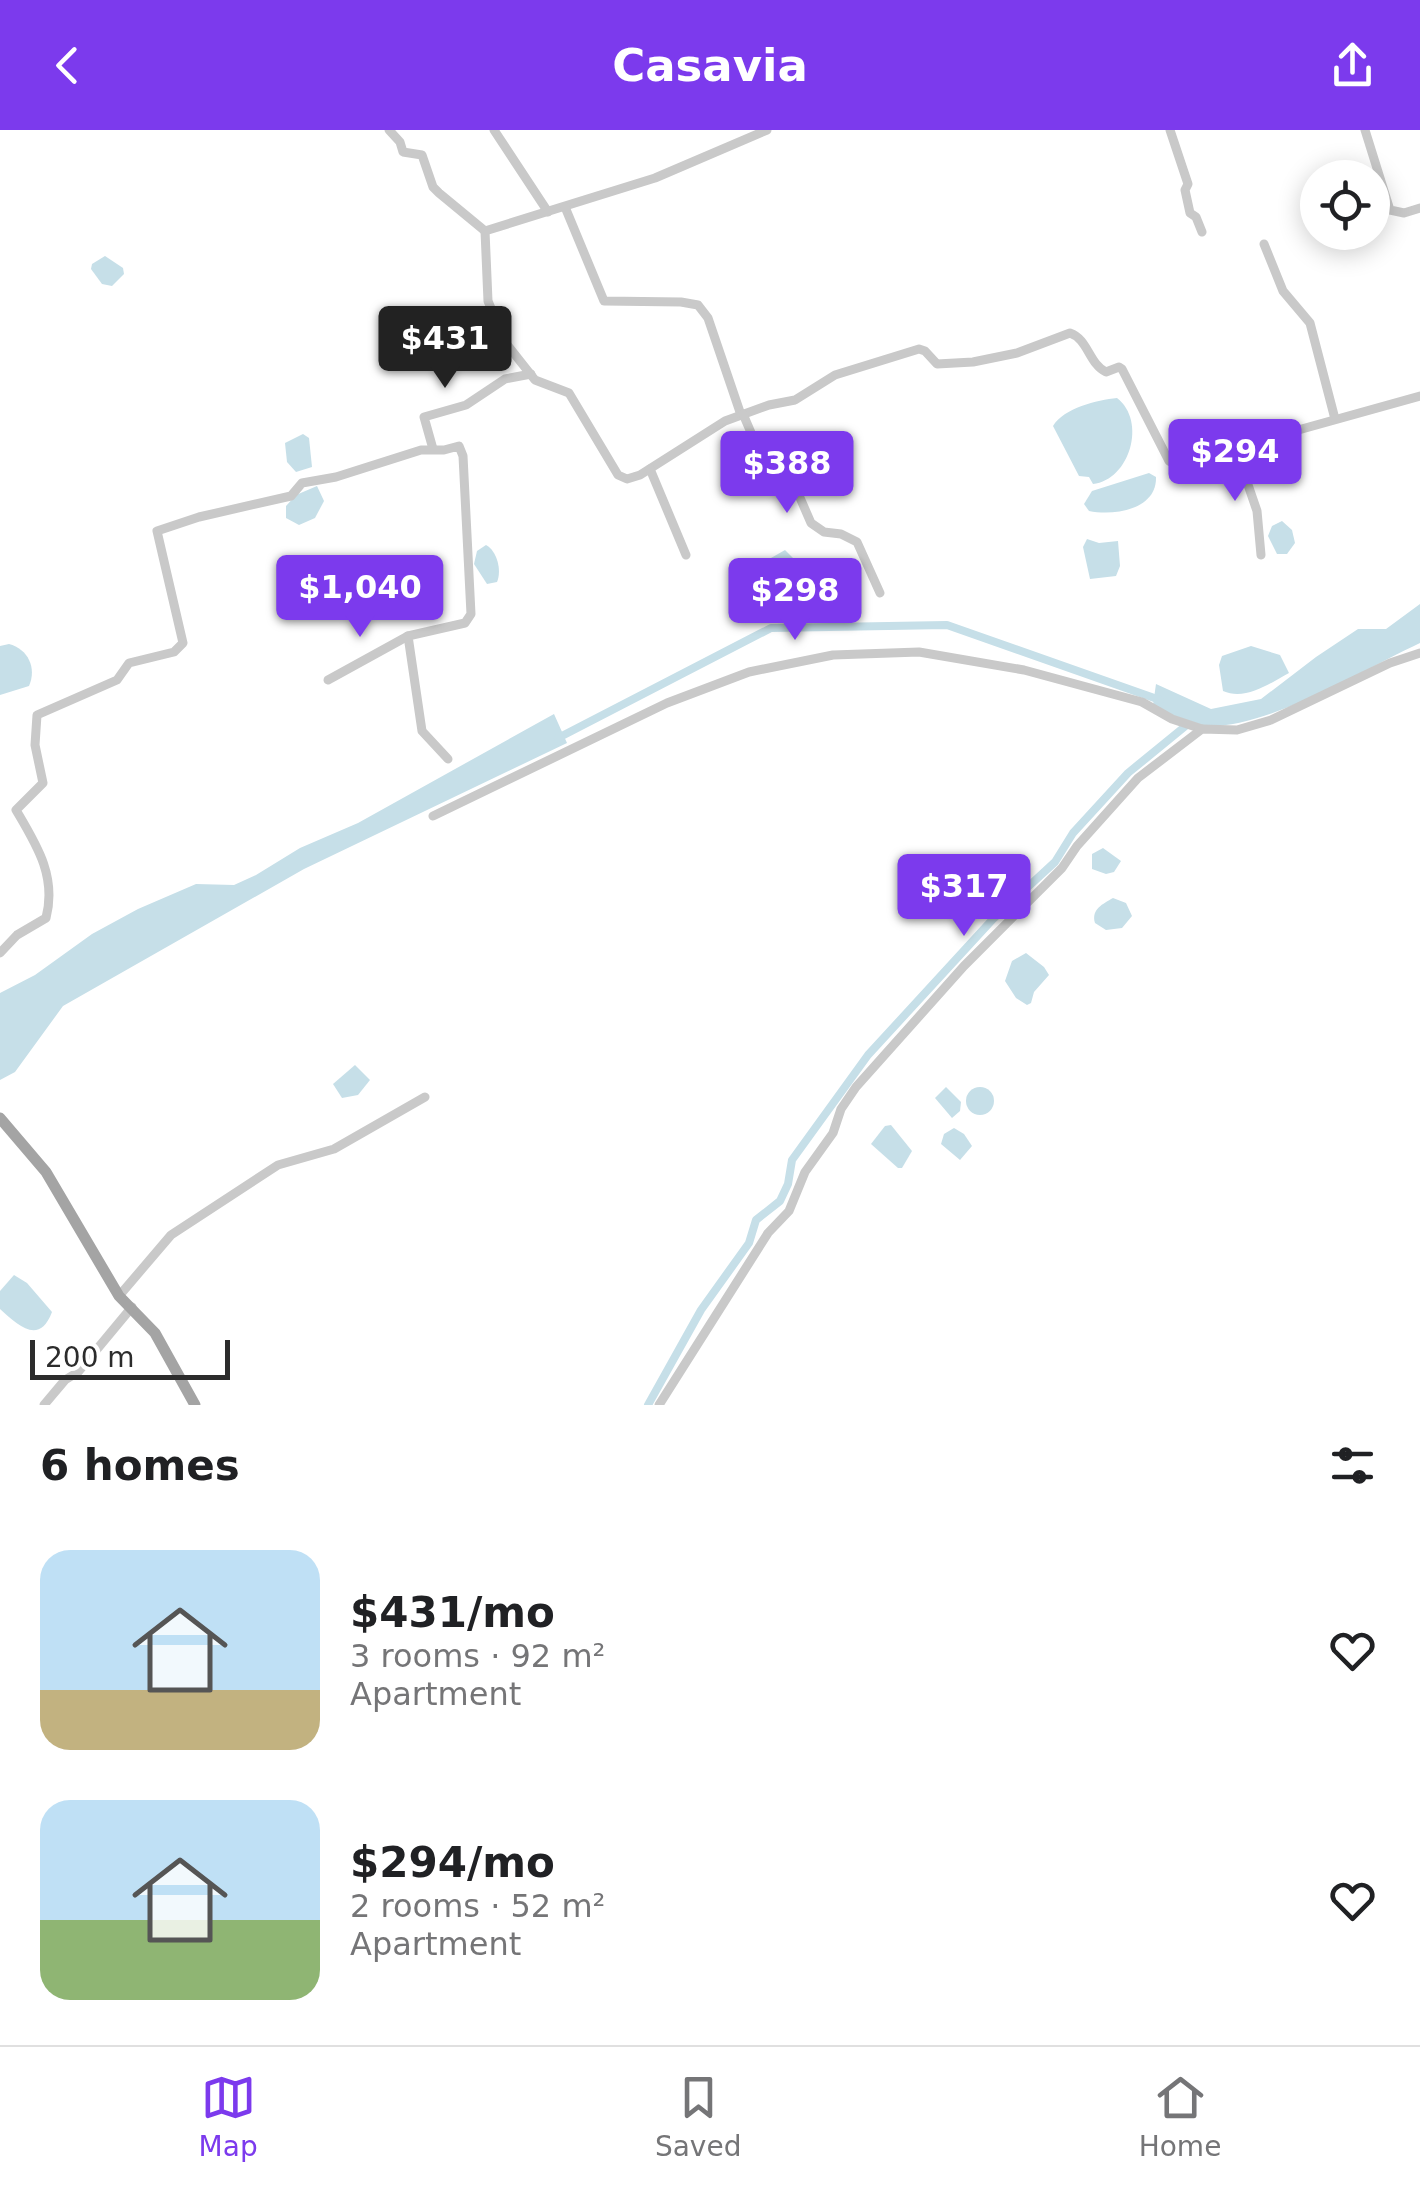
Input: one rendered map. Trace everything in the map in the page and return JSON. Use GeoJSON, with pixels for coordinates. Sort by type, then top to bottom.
{"type":"FeatureCollection","features":[{"type":"Feature","properties":{"kind":"main road"},"geometry":{"type":"LineString","coordinates":[[0,1118],[46,1172],[119,1296],[155,1333],[195,1405]]}},
{"type":"Feature","properties":{"kind":"street"},"geometry":{"type":"LineString","coordinates":[[389,130],[403,152],[422,155],[433,187],[485,231],[488,301],[506,342],[535,380],[569,393],[618,476],[627,479],[742,414],[795,400],[835,375],[919,349],[925,350],[937,364],[973,362],[1016,353],[1070,333],[1080,338],[1103,371],[1122,369],[1169,461],[1176,464],[1420,396]]}},
{"type":"Feature","properties":{"kind":"street"},"geometry":{"type":"LineString","coordinates":[[494,130],[548,212]]}},
{"type":"Feature","properties":{"kind":"street"},"geometry":{"type":"LineString","coordinates":[[485,231],[655,178],[767,130]]}},
{"type":"Feature","properties":{"kind":"street"},"geometry":{"type":"LineString","coordinates":[[1170,130],[1188,184],[1190,213],[1202,232]]}},
{"type":"Feature","properties":{"kind":"street"},"geometry":{"type":"LineString","coordinates":[[1365,130],[1390,210],[1404,213],[1420,208]]}},
{"type":"Feature","properties":{"kind":"street"},"geometry":{"type":"LineString","coordinates":[[566,207],[604,301],[698,305],[708,318],[770,479],[791,477],[811,523],[857,542],[880,593]]}},
{"type":"Feature","properties":{"kind":"street"},"geometry":{"type":"LineString","coordinates":[[1264,244],[1282,290],[1310,323],[1335,419]]}},
{"type":"Feature","properties":{"kind":"street"},"geometry":{"type":"LineString","coordinates":[[433,450],[424,417],[466,405],[505,379],[530,374]]}},
{"type":"Feature","properties":{"kind":"street"},"geometry":{"type":"LineString","coordinates":[[0,953],[17,936],[46,918],[50,902],[49,880],[39,850],[16,810],[43,782],[35,745],[36,714],[117,680],[129,663],[174,652],[183,643],[157,530],[291,496],[302,484],[422,450],[459,446],[463,456],[470,614],[465,623],[408,636],[328,680]]}},
{"type":"Feature","properties":{"kind":"street"},"geometry":{"type":"LineString","coordinates":[[1235,448],[1257,510],[1262,555]]}},
{"type":"Feature","properties":{"kind":"street"},"geometry":{"type":"LineString","coordinates":[[650,469],[686,555]]}},
{"type":"Feature","properties":{"kind":"street"},"geometry":{"type":"LineString","coordinates":[[408,636],[422,731],[448,759]]}},
{"type":"Feature","properties":{"kind":"street"},"geometry":{"type":"LineString","coordinates":[[433,816],[666,702],[749,672],[833,655],[919,652],[1024,670],[1142,702],[1198,728],[1237,730],[1272,720],[1390,663],[1420,653]]}},
{"type":"Feature","properties":{"kind":"street"},"geometry":{"type":"LineString","coordinates":[[659,1405],[768,1233],[789,1212],[805,1172],[833,1133],[840,1109],[856,1087],[964,966],[1062,868],[1138,778],[1198,728]]}},
{"type":"Feature","properties":{"kind":"street"},"geometry":{"type":"LineString","coordinates":[[119,1296],[171,1235],[278,1165],[334,1149],[425,1097]]}},
{"type":"Feature","properties":{"kind":"street"},"geometry":{"type":"LineString","coordinates":[[44,1405],[65,1380],[78,1372],[132,1308]]}},
{"type":"Feature","properties":{"kind":"water"},"geometry":{"type":"Polygon","coordinates":[[[105,256],[123,268],[124,274],[112,286],[102,284],[91,269],[105,256]]]}},
{"type":"Feature","properties":{"kind":"water"},"geometry":{"type":"Polygon","coordinates":[[[1117,398],[1131,421],[1130,448],[1117,472],[1093,484],[1089,477],[1079,476],[1053,426],[1073,410],[1117,398]]]}},
{"type":"Feature","properties":{"kind":"water"},"geometry":{"type":"Polygon","coordinates":[[[303,434],[309,438],[312,467],[296,472],[287,462],[285,443],[303,434]]]}},
{"type":"Feature","properties":{"kind":"water"},"geometry":{"type":"Polygon","coordinates":[[[800,440],[808,459],[791,462],[783,447],[800,440]]]}},
{"type":"Feature","properties":{"kind":"water"},"geometry":{"type":"Polygon","coordinates":[[[1149,473],[1156,477],[1154,488],[1142,504],[1121,511],[1099,512],[1089,511],[1084,504],[1092,491],[1149,473]]]}},
{"type":"Feature","properties":{"kind":"water"},"geometry":{"type":"Polygon","coordinates":[[[317,486],[324,501],[315,518],[299,525],[286,518],[286,506],[296,495],[317,486]]]}},
{"type":"Feature","properties":{"kind":"water"},"geometry":{"type":"Polygon","coordinates":[[[1282,521],[1292,530],[1295,543],[1287,554],[1277,554],[1268,536],[1272,526],[1282,521]]]}},
{"type":"Feature","properties":{"kind":"water"},"geometry":{"type":"Polygon","coordinates":[[[1087,539],[1099,543],[1118,541],[1120,566],[1116,576],[1090,579],[1083,547],[1087,539]]]}},
{"type":"Feature","properties":{"kind":"water"},"geometry":{"type":"Polygon","coordinates":[[[486,545],[496,556],[499,572],[497,582],[487,584],[474,564],[477,551],[486,545]]]}},
{"type":"Feature","properties":{"kind":"water"},"geometry":{"type":"Polygon","coordinates":[[[785,550],[795,560],[803,583],[786,598],[771,558],[785,550]]]}},
{"type":"Feature","properties":{"kind":"water"},"geometry":{"type":"Polygon","coordinates":[[[1420,604],[1420,643],[1283,709],[1227,725],[1202,726],[1153,705],[1156,684],[1211,709],[1261,699],[1358,629],[1386,629],[1420,604]]]}},
{"type":"Feature","properties":{"kind":"water"},"geometry":{"type":"Polygon","coordinates":[[[9,644],[26,655],[31,679],[29,686],[0,695],[0,646],[9,644]]]}},
{"type":"Feature","properties":{"kind":"water"},"geometry":{"type":"Polygon","coordinates":[[[1251,646],[1280,655],[1289,673],[1248,693],[1223,691],[1219,665],[1222,656],[1251,646]]]}},
{"type":"Feature","properties":{"kind":"water"},"geometry":{"type":"Polygon","coordinates":[[[554,714],[567,743],[304,869],[63,1006],[15,1072],[0,1080],[0,993],[138,909],[196,884],[234,885],[256,875],[554,714]]]}},
{"type":"Feature","properties":{"kind":"water"},"geometry":{"type":"Polygon","coordinates":[[[1103,848],[1121,861],[1114,872],[1106,874],[1092,869],[1092,854],[1103,848]]]}},
{"type":"Feature","properties":{"kind":"water"},"geometry":{"type":"Polygon","coordinates":[[[1113,898],[1126,903],[1132,916],[1122,928],[1106,930],[1095,923],[1095,914],[1113,898]]]}},
{"type":"Feature","properties":{"kind":"water"},"geometry":{"type":"Polygon","coordinates":[[[1026,953],[1049,975],[1027,1005],[1016,998],[1005,981],[1012,961],[1026,953]]]}},
{"type":"Feature","properties":{"kind":"water"},"geometry":{"type":"Polygon","coordinates":[[[355,1065],[370,1080],[358,1095],[342,1098],[333,1084],[355,1065]]]}},
{"type":"Feature","properties":{"kind":"water"},"geometry":{"type":"Polygon","coordinates":[[[946,1087],[961,1102],[960,1111],[952,1118],[935,1098],[946,1087]]]}},
{"type":"Feature","properties":{"kind":"water"},"geometry":{"type":"Polygon","coordinates":[[[980,1087],[990,1091],[994,1101],[990,1111],[980,1115],[970,1111],[966,1101],[970,1091],[980,1087]]]}},
{"type":"Feature","properties":{"kind":"water"},"geometry":{"type":"Polygon","coordinates":[[[891,1125],[912,1151],[902,1168],[871,1144],[885,1126],[891,1125]]]}},
{"type":"Feature","properties":{"kind":"water"},"geometry":{"type":"Polygon","coordinates":[[[954,1128],[972,1146],[960,1160],[941,1144],[944,1134],[954,1128]]]}},
{"type":"Feature","properties":{"kind":"water"},"geometry":{"type":"Polygon","coordinates":[[[14,1275],[27,1283],[52,1312],[41,1328],[28,1329],[0,1309],[0,1291],[14,1275]]]}},
{"type":"Feature","properties":{"kind":"waterway"},"geometry":{"type":"LineString","coordinates":[[558,738],[771,628],[947,625],[1160,700]]}},
{"type":"Feature","properties":{"kind":"waterway"},"geometry":{"type":"LineString","coordinates":[[648,1405],[701,1310],[749,1243],[756,1220],[780,1201],[792,1160],[868,1055],[993,919],[1055,862],[1073,833],[1128,773],[1188,724]]}}]}
